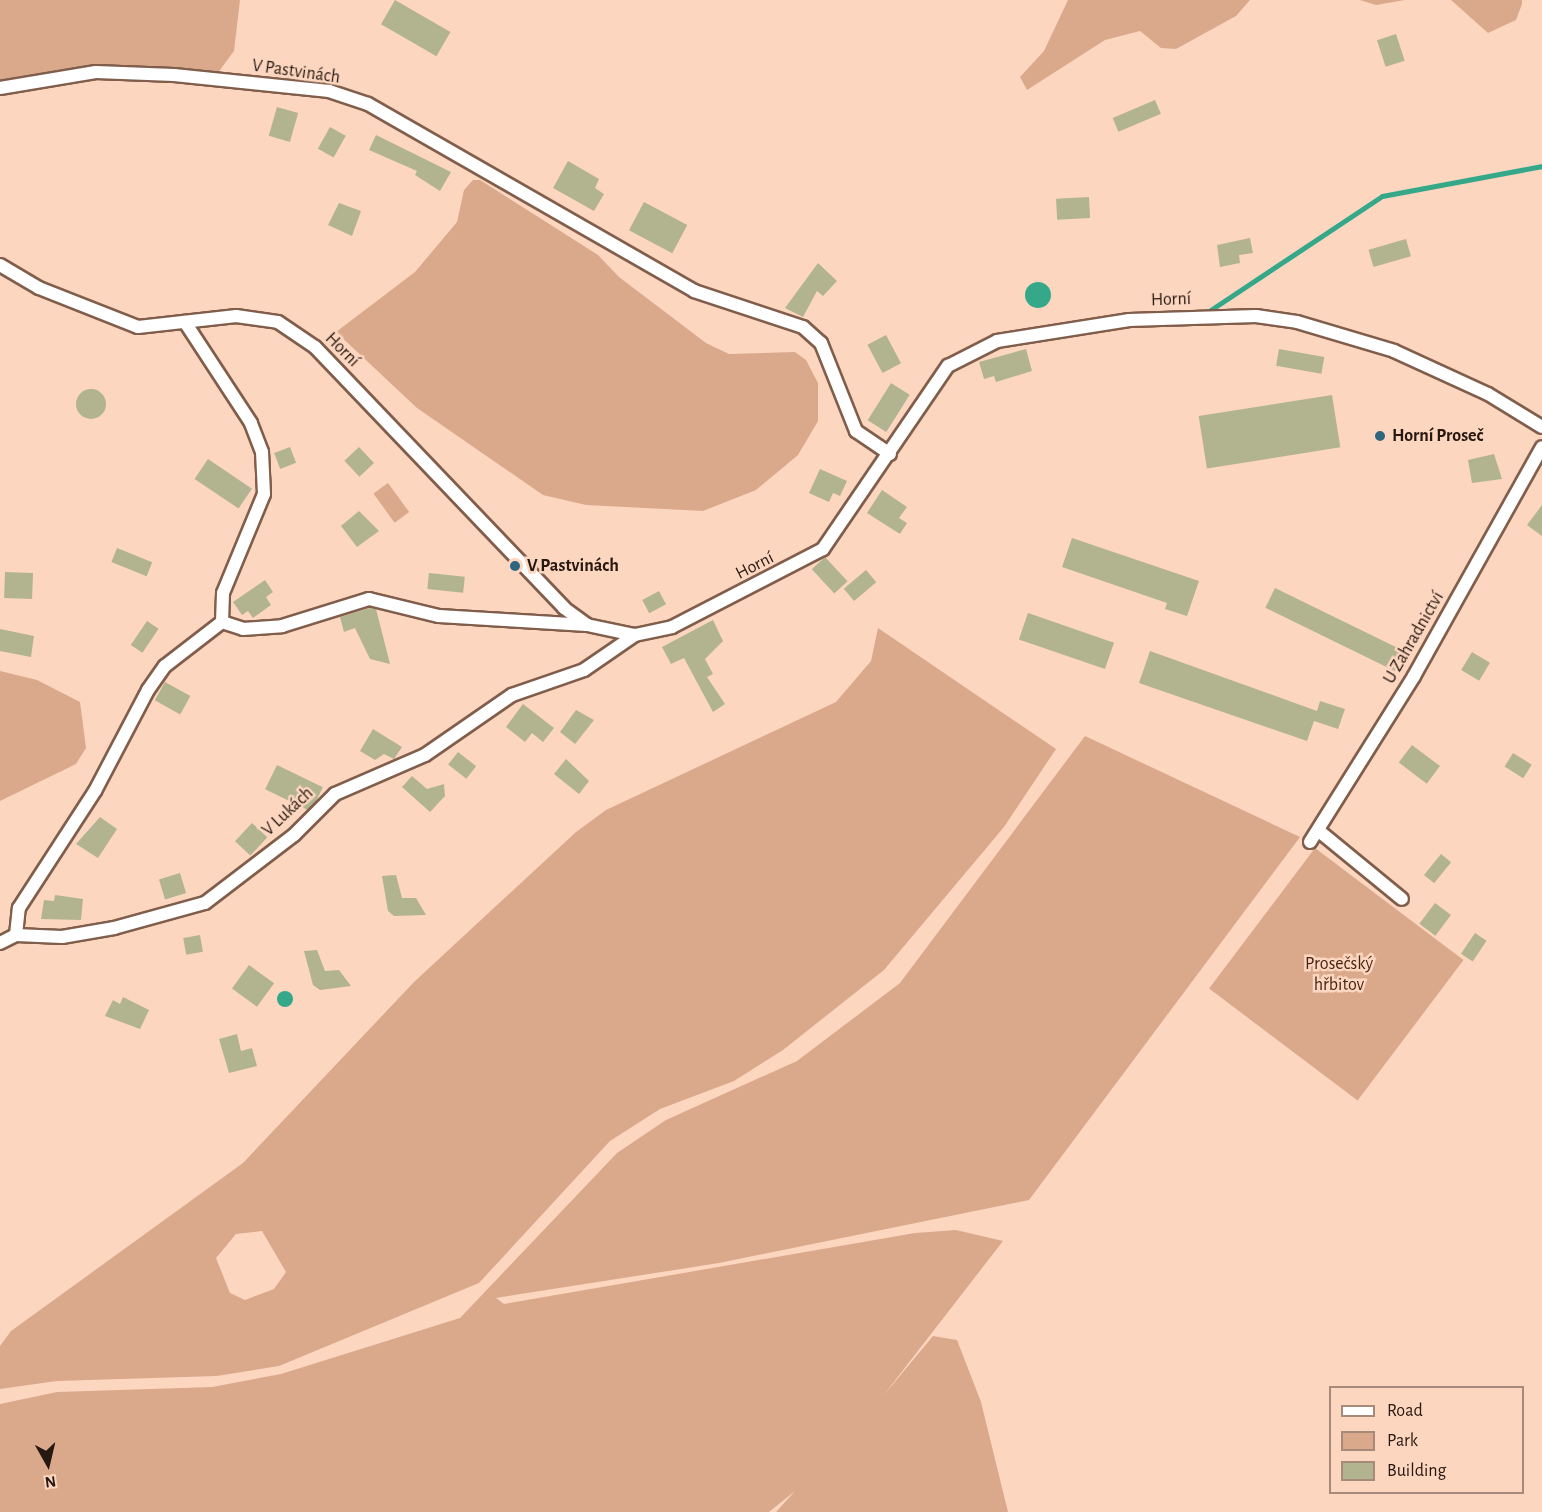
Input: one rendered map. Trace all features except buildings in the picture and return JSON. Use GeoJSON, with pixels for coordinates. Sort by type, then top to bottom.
{"type":"FeatureCollection","features":[{"type":"Feature","properties":{"kind":"street","name":"V Pastvinách"},"geometry":{"type":"LineString","coordinates":[[0,88],[96,72],[174,75],[329,91],[368,104],[694,291],[803,327],[821,344],[856,431],[890,454]]}},
{"type":"Feature","properties":{"kind":"street","name":"Horní"},"geometry":{"type":"LineString","coordinates":[[0,265],[39,288],[138,327],[236,316],[279,322],[315,347],[564,608],[587,626],[635,635],[672,627],[822,549],[890,454],[938,379],[959,357],[975,349],[1129,320],[1256,316],[1363,339],[1488,394],[1542,427]]}},
{"type":"Feature","properties":{"kind":"street"},"geometry":{"type":"LineString","coordinates":[[185,322],[251,423],[262,452],[264,494],[223,593],[222,622]]}},
{"type":"Feature","properties":{"kind":"street","name":"U Zahradnictví"},"geometry":{"type":"LineString","coordinates":[[1310,842],[1542,447]]}},
{"type":"Feature","properties":{"kind":"street"},"geometry":{"type":"LineString","coordinates":[[222,622],[243,629],[282,626],[369,599],[440,616],[587,626]]}},
{"type":"Feature","properties":{"kind":"street"},"geometry":{"type":"LineString","coordinates":[[16,935],[19,908],[95,791],[148,690],[165,666],[222,622]]}},
{"type":"Feature","properties":{"kind":"street","name":"V Lukách"},"geometry":{"type":"LineString","coordinates":[[0,943],[16,935],[62,937],[114,928],[204,903],[294,835],[335,794],[425,755],[512,695],[584,670],[635,635]]}},
{"type":"Feature","properties":{"kind":"street"},"geometry":{"type":"LineString","coordinates":[[1318,831],[1402,899]]}},
{"type":"Feature","properties":{"kind":"green space"},"geometry":{"type":"Polygon","coordinates":[[[0,0],[240,0],[234,51],[217,74],[108,65],[0,81],[0,0]]]}},
{"type":"Feature","properties":{"kind":"green space"},"geometry":{"type":"Polygon","coordinates":[[[1068,0],[1250,0],[1236,16],[1176,49],[1161,48],[1140,31],[1105,40],[1027,90],[1020,77],[1044,51],[1068,0]]]}},
{"type":"Feature","properties":{"kind":"green space"},"geometry":{"type":"Polygon","coordinates":[[[1360,0],[1405,0],[1376,5],[1360,0]]]}},
{"type":"Feature","properties":{"kind":"green space"},"geometry":{"type":"Polygon","coordinates":[[[1451,0],[1522,0],[1522,4],[1516,20],[1488,33],[1451,0]]]}},
{"type":"Feature","properties":{"kind":"green space"},"geometry":{"type":"Polygon","coordinates":[[[473,180],[480,180],[598,255],[619,277],[706,343],[729,354],[795,352],[806,360],[818,383],[818,421],[798,455],[756,490],[703,511],[586,505],[543,495],[417,408],[336,332],[415,272],[457,222],[464,190],[473,180]]]}},
{"type":"Feature","properties":{"kind":"green space"},"geometry":{"type":"Polygon","coordinates":[[[388,483],[409,512],[395,523],[373,494],[388,483]]]}},
{"type":"Feature","properties":{"kind":"green space"},"geometry":{"type":"Polygon","coordinates":[[[878,628],[1056,749],[1004,827],[884,970],[783,1050],[734,1081],[660,1109],[610,1141],[479,1283],[279,1366],[217,1376],[57,1381],[0,1389],[0,1346],[11,1331],[243,1163],[414,982],[576,832],[606,810],[836,702],[871,661],[878,628]],[[262,1231],[236,1234],[216,1258],[230,1293],[245,1300],[274,1289],[286,1272],[262,1231]]]}},
{"type":"Feature","properties":{"kind":"green space"},"geometry":{"type":"Polygon","coordinates":[[[0,671],[37,680],[80,702],[86,748],[76,764],[0,801],[0,671]]]}},
{"type":"Feature","properties":{"kind":"green space"},"geometry":{"type":"Polygon","coordinates":[[[1085,736],[1300,837],[1029,1200],[719,1263],[496,1298],[504,1304],[915,1233],[956,1230],[1003,1241],[883,1396],[933,1336],[957,1340],[981,1402],[1008,1512],[776,1512],[795,1491],[769,1512],[0,1512],[0,1404],[57,1392],[212,1387],[281,1374],[460,1318],[617,1153],[666,1120],[797,1061],[900,983],[1085,736]]]}},
{"type":"Feature","properties":{"kind":"green space","name":"Prosečský hřbitov"},"geometry":{"type":"Polygon","coordinates":[[[1315,848],[1464,960],[1358,1100],[1209,989],[1315,848]]]}},
{"type":"Feature","properties":{"kind":"water"},"geometry":{"type":"Polygon","coordinates":[[[1038,282],[1047,286],[1051,295],[1047,304],[1038,308],[1029,304],[1025,295],[1029,286],[1038,282]]]}},
{"type":"Feature","properties":{"kind":"water"},"geometry":{"type":"Polygon","coordinates":[[[285,991],[293,999],[285,1007],[277,999],[285,991]]]}},
{"type":"Feature","properties":{"kind":"waterway"},"geometry":{"type":"LineString","coordinates":[[1203,315],[1382,196],[1542,166]]}},
{"type":"Feature","properties":{"kind":"place","name":"Horní Proseč"},"geometry":{"type":"Point","coordinates":[1380,436]}},
{"type":"Feature","properties":{"kind":"place","name":"V Pastvinách"},"geometry":{"type":"Point","coordinates":[515,566]}}]}
